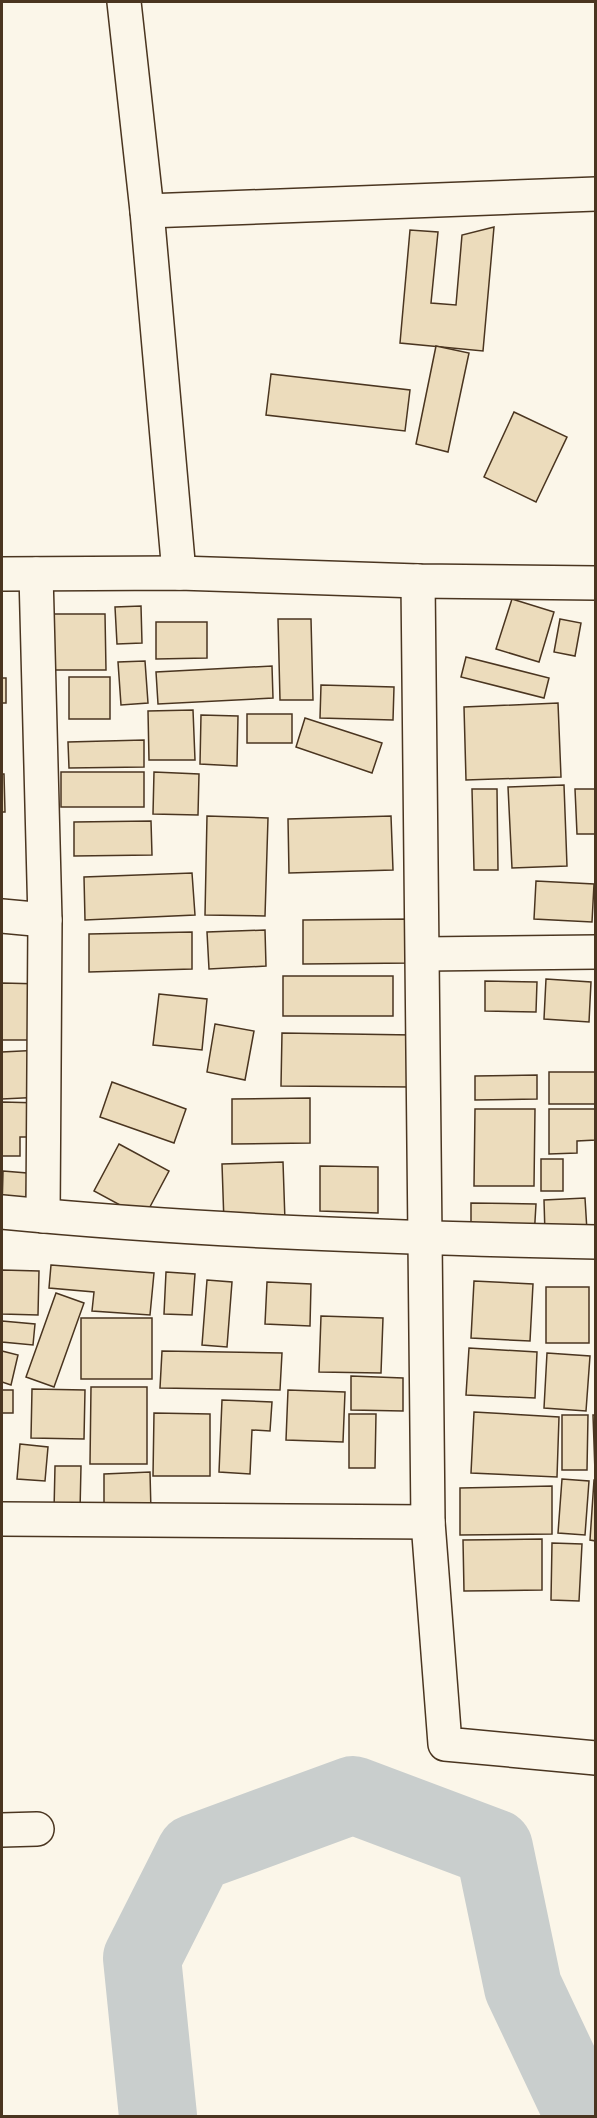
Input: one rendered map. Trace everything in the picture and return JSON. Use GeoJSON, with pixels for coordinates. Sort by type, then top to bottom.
{"type":"FeatureCollection","features":[{"type":"Feature","properties":{"kind":"street"},"geometry":{"type":"LineString","coordinates":[[124,2],[147,211],[179,573]]}},
{"type":"Feature","properties":{"kind":"street"},"geometry":{"type":"LineString","coordinates":[[147,211],[596,194]]}},
{"type":"Feature","properties":{"kind":"street"},"geometry":{"type":"LineString","coordinates":[[2,574],[179,573],[418,581],[596,583]]}},
{"type":"Feature","properties":{"kind":"street"},"geometry":{"type":"LineString","coordinates":[[36,574],[45,920],[43,1216]]}},
{"type":"Feature","properties":{"kind":"street"},"geometry":{"type":"LineString","coordinates":[[418,581],[428,1522],[445,1744],[596,1758]]}},
{"type":"Feature","properties":{"kind":"street"},"geometry":{"type":"LineString","coordinates":[[2,916],[45,920]]}},
{"type":"Feature","properties":{"kind":"street"},"geometry":{"type":"LineString","coordinates":[[423,954],[596,952]]}},
{"type":"Feature","properties":{"kind":"street"},"geometry":{"type":"LineString","coordinates":[[2,1212],[282,1232],[596,1242]]}},
{"type":"Feature","properties":{"kind":"street"},"geometry":{"type":"LineString","coordinates":[[2,1519],[428,1522]]}},
{"type":"Feature","properties":{"kind":"street"},"geometry":{"type":"LineString","coordinates":[[2,1830],[37,1829]]}},
{"type":"Feature","properties":{"kind":"building"},"geometry":{"type":"Polygon","coordinates":[[[494,227],[483,351],[400,343],[410,230],[438,232],[431,303],[456,305],[462,235],[494,227]]]}},
{"type":"Feature","properties":{"kind":"building"},"geometry":{"type":"Polygon","coordinates":[[[436,346],[469,353],[448,452],[416,444],[436,346]]]}},
{"type":"Feature","properties":{"kind":"building"},"geometry":{"type":"Polygon","coordinates":[[[271,374],[410,390],[405,431],[266,415],[271,374]]]}},
{"type":"Feature","properties":{"kind":"building"},"geometry":{"type":"Polygon","coordinates":[[[514,412],[567,437],[536,502],[484,477],[514,412]]]}},
{"type":"Feature","properties":{"kind":"building"},"geometry":{"type":"Polygon","coordinates":[[[512,599],[554,612],[539,662],[496,649],[512,599]]]}},
{"type":"Feature","properties":{"kind":"building"},"geometry":{"type":"Polygon","coordinates":[[[141,606],[142,643],[117,644],[115,607],[141,606]]]}},
{"type":"Feature","properties":{"kind":"building"},"geometry":{"type":"Polygon","coordinates":[[[47,614],[105,614],[106,670],[48,670],[47,614]]]}},
{"type":"Feature","properties":{"kind":"building"},"geometry":{"type":"Polygon","coordinates":[[[278,619],[311,619],[313,700],[280,700],[278,619]]]}},
{"type":"Feature","properties":{"kind":"building"},"geometry":{"type":"Polygon","coordinates":[[[560,619],[581,623],[575,656],[554,652],[560,619]]]}},
{"type":"Feature","properties":{"kind":"building"},"geometry":{"type":"Polygon","coordinates":[[[156,622],[207,622],[207,658],[156,659],[156,622]]]}},
{"type":"Feature","properties":{"kind":"building"},"geometry":{"type":"Polygon","coordinates":[[[466,657],[549,678],[544,698],[461,677],[466,657]]]}},
{"type":"Feature","properties":{"kind":"building"},"geometry":{"type":"Polygon","coordinates":[[[145,661],[148,703],[121,705],[118,662],[145,661]]]}},
{"type":"Feature","properties":{"kind":"building"},"geometry":{"type":"Polygon","coordinates":[[[272,666],[273,698],[158,704],[156,672],[272,666]]]}},
{"type":"Feature","properties":{"kind":"building"},"geometry":{"type":"Polygon","coordinates":[[[69,677],[110,677],[110,719],[69,719],[69,677]]]}},
{"type":"Feature","properties":{"kind":"building"},"geometry":{"type":"Polygon","coordinates":[[[2,678],[6,678],[6,703],[2,703],[2,678]]]}},
{"type":"Feature","properties":{"kind":"building"},"geometry":{"type":"Polygon","coordinates":[[[321,685],[394,687],[393,720],[320,718],[321,685]]]}},
{"type":"Feature","properties":{"kind":"building"},"geometry":{"type":"Polygon","coordinates":[[[558,703],[561,777],[466,780],[464,707],[558,703]]]}},
{"type":"Feature","properties":{"kind":"building"},"geometry":{"type":"Polygon","coordinates":[[[193,710],[195,760],[149,760],[148,711],[193,710]]]}},
{"type":"Feature","properties":{"kind":"building"},"geometry":{"type":"Polygon","coordinates":[[[247,714],[292,714],[292,743],[247,743],[247,714]]]}},
{"type":"Feature","properties":{"kind":"building"},"geometry":{"type":"Polygon","coordinates":[[[201,715],[238,716],[237,766],[200,764],[201,715]]]}},
{"type":"Feature","properties":{"kind":"building"},"geometry":{"type":"Polygon","coordinates":[[[305,718],[382,743],[372,773],[296,747],[305,718]]]}},
{"type":"Feature","properties":{"kind":"building"},"geometry":{"type":"Polygon","coordinates":[[[144,740],[144,767],[69,768],[68,742],[144,740]]]}},
{"type":"Feature","properties":{"kind":"building"},"geometry":{"type":"Polygon","coordinates":[[[61,772],[144,772],[144,807],[61,807],[61,772]]]}},
{"type":"Feature","properties":{"kind":"building"},"geometry":{"type":"Polygon","coordinates":[[[154,772],[199,774],[198,815],[153,814],[154,772]]]}},
{"type":"Feature","properties":{"kind":"building"},"geometry":{"type":"Polygon","coordinates":[[[2,774],[4,774],[5,812],[2,812],[2,774]]]}},
{"type":"Feature","properties":{"kind":"building"},"geometry":{"type":"Polygon","coordinates":[[[564,785],[567,866],[512,868],[508,787],[564,785]]]}},
{"type":"Feature","properties":{"kind":"building"},"geometry":{"type":"Polygon","coordinates":[[[472,789],[497,789],[498,870],[474,870],[472,789]]]}},
{"type":"Feature","properties":{"kind":"building"},"geometry":{"type":"Polygon","coordinates":[[[575,789],[596,789],[596,834],[577,834],[575,789]]]}},
{"type":"Feature","properties":{"kind":"building"},"geometry":{"type":"Polygon","coordinates":[[[207,816],[268,818],[265,916],[205,915],[207,816]]]}},
{"type":"Feature","properties":{"kind":"building"},"geometry":{"type":"Polygon","coordinates":[[[391,816],[393,870],[289,873],[288,819],[391,816]]]}},
{"type":"Feature","properties":{"kind":"building"},"geometry":{"type":"Polygon","coordinates":[[[151,821],[152,855],[74,856],[74,822],[151,821]]]}},
{"type":"Feature","properties":{"kind":"building"},"geometry":{"type":"Polygon","coordinates":[[[192,873],[195,915],[85,920],[84,877],[192,873]]]}},
{"type":"Feature","properties":{"kind":"building"},"geometry":{"type":"Polygon","coordinates":[[[536,881],[594,884],[592,922],[534,919],[536,881]]]}},
{"type":"Feature","properties":{"kind":"building"},"geometry":{"type":"Polygon","coordinates":[[[412,919],[413,963],[303,964],[303,920],[412,919]]]}},
{"type":"Feature","properties":{"kind":"building"},"geometry":{"type":"Polygon","coordinates":[[[265,930],[266,966],[209,969],[207,932],[265,930]]]}},
{"type":"Feature","properties":{"kind":"building"},"geometry":{"type":"Polygon","coordinates":[[[192,932],[192,969],[89,972],[89,934],[192,932]]]}},
{"type":"Feature","properties":{"kind":"building"},"geometry":{"type":"Polygon","coordinates":[[[283,976],[393,976],[393,1016],[283,1016],[283,976]]]}},
{"type":"Feature","properties":{"kind":"building"},"geometry":{"type":"Polygon","coordinates":[[[546,979],[591,982],[589,1022],[544,1019],[546,979]]]}},
{"type":"Feature","properties":{"kind":"building"},"geometry":{"type":"Polygon","coordinates":[[[485,981],[537,982],[536,1012],[485,1011],[485,981]]]}},
{"type":"Feature","properties":{"kind":"building"},"geometry":{"type":"Polygon","coordinates":[[[2,983],[42,984],[41,1040],[2,1040],[2,983]]]}},
{"type":"Feature","properties":{"kind":"building"},"geometry":{"type":"Polygon","coordinates":[[[159,994],[207,999],[202,1050],[153,1045],[159,994]]]}},
{"type":"Feature","properties":{"kind":"building"},"geometry":{"type":"Polygon","coordinates":[[[215,1024],[254,1031],[245,1080],[207,1072],[215,1024]]]}},
{"type":"Feature","properties":{"kind":"building"},"geometry":{"type":"Polygon","coordinates":[[[282,1033],[413,1035],[413,1087],[281,1086],[282,1033]]]}},
{"type":"Feature","properties":{"kind":"building"},"geometry":{"type":"Polygon","coordinates":[[[41,1050],[43,1097],[2,1099],[2,1052],[41,1050]]]}},
{"type":"Feature","properties":{"kind":"building"},"geometry":{"type":"Polygon","coordinates":[[[549,1072],[596,1072],[596,1104],[549,1104],[549,1072]]]}},
{"type":"Feature","properties":{"kind":"building"},"geometry":{"type":"Polygon","coordinates":[[[537,1075],[537,1099],[475,1100],[475,1076],[537,1075]]]}},
{"type":"Feature","properties":{"kind":"building"},"geometry":{"type":"Polygon","coordinates":[[[112,1082],[186,1109],[174,1143],[100,1117],[112,1082]]]}},
{"type":"Feature","properties":{"kind":"building"},"geometry":{"type":"Polygon","coordinates":[[[310,1098],[310,1143],[232,1144],[232,1099],[310,1098]]]}},
{"type":"Feature","properties":{"kind":"building"},"geometry":{"type":"Polygon","coordinates":[[[2,1102],[41,1103],[41,1137],[20,1137],[20,1156],[2,1156],[2,1102]]]}},
{"type":"Feature","properties":{"kind":"building"},"geometry":{"type":"Polygon","coordinates":[[[475,1109],[535,1109],[534,1186],[474,1186],[475,1109]]]}},
{"type":"Feature","properties":{"kind":"building"},"geometry":{"type":"Polygon","coordinates":[[[549,1109],[596,1109],[596,1140],[577,1141],[577,1153],[549,1154],[549,1109]]]}},
{"type":"Feature","properties":{"kind":"building"},"geometry":{"type":"Polygon","coordinates":[[[119,1144],[169,1171],[144,1218],[94,1191],[119,1144]]]}},
{"type":"Feature","properties":{"kind":"building"},"geometry":{"type":"Polygon","coordinates":[[[541,1159],[563,1159],[563,1191],[541,1191],[541,1159]]]}},
{"type":"Feature","properties":{"kind":"building"},"geometry":{"type":"Polygon","coordinates":[[[283,1162],[285,1221],[224,1223],[222,1164],[283,1162]]]}},
{"type":"Feature","properties":{"kind":"building"},"geometry":{"type":"Polygon","coordinates":[[[320,1166],[378,1167],[378,1213],[320,1211],[320,1166]]]}},
{"type":"Feature","properties":{"kind":"building"},"geometry":{"type":"Polygon","coordinates":[[[3,1171],[27,1173],[26,1210],[2,1209],[3,1171]]]}},
{"type":"Feature","properties":{"kind":"building"},"geometry":{"type":"Polygon","coordinates":[[[585,1198],[587,1231],[545,1234],[544,1200],[585,1198]]]}},
{"type":"Feature","properties":{"kind":"building"},"geometry":{"type":"Polygon","coordinates":[[[471,1203],[536,1204],[534,1238],[471,1236],[471,1203]]]}},
{"type":"Feature","properties":{"kind":"building"},"geometry":{"type":"Polygon","coordinates":[[[51,1265],[154,1273],[150,1315],[92,1311],[94,1292],[49,1288],[51,1265]]]}},
{"type":"Feature","properties":{"kind":"building"},"geometry":{"type":"Polygon","coordinates":[[[2,1270],[39,1271],[38,1315],[2,1314],[2,1270]]]}},
{"type":"Feature","properties":{"kind":"building"},"geometry":{"type":"Polygon","coordinates":[[[166,1272],[195,1274],[192,1315],[164,1314],[166,1272]]]}},
{"type":"Feature","properties":{"kind":"building"},"geometry":{"type":"Polygon","coordinates":[[[207,1280],[232,1282],[227,1347],[202,1345],[207,1280]]]}},
{"type":"Feature","properties":{"kind":"building"},"geometry":{"type":"Polygon","coordinates":[[[474,1281],[533,1284],[530,1341],[471,1338],[474,1281]]]}},
{"type":"Feature","properties":{"kind":"building"},"geometry":{"type":"Polygon","coordinates":[[[267,1282],[311,1284],[310,1326],[265,1324],[267,1282]]]}},
{"type":"Feature","properties":{"kind":"building"},"geometry":{"type":"Polygon","coordinates":[[[546,1287],[589,1287],[589,1343],[546,1343],[546,1287]]]}},
{"type":"Feature","properties":{"kind":"building"},"geometry":{"type":"Polygon","coordinates":[[[56,1293],[84,1303],[54,1387],[26,1377],[56,1293]]]}},
{"type":"Feature","properties":{"kind":"building"},"geometry":{"type":"Polygon","coordinates":[[[321,1316],[383,1318],[381,1373],[319,1372],[321,1316]]]}},
{"type":"Feature","properties":{"kind":"building"},"geometry":{"type":"Polygon","coordinates":[[[81,1318],[152,1318],[152,1379],[81,1379],[81,1318]]]}},
{"type":"Feature","properties":{"kind":"building"},"geometry":{"type":"Polygon","coordinates":[[[2,1321],[35,1324],[33,1345],[2,1342],[2,1321]]]}},
{"type":"Feature","properties":{"kind":"building"},"geometry":{"type":"Polygon","coordinates":[[[469,1348],[537,1352],[535,1398],[466,1395],[469,1348]]]}},
{"type":"Feature","properties":{"kind":"building"},"geometry":{"type":"Polygon","coordinates":[[[2,1351],[18,1355],[11,1385],[2,1382],[2,1351]]]}},
{"type":"Feature","properties":{"kind":"building"},"geometry":{"type":"Polygon","coordinates":[[[162,1351],[282,1353],[280,1390],[160,1388],[162,1351]]]}},
{"type":"Feature","properties":{"kind":"building"},"geometry":{"type":"Polygon","coordinates":[[[547,1353],[590,1356],[586,1411],[544,1408],[547,1353]]]}},
{"type":"Feature","properties":{"kind":"building"},"geometry":{"type":"Polygon","coordinates":[[[351,1376],[403,1378],[403,1411],[351,1410],[351,1376]]]}},
{"type":"Feature","properties":{"kind":"building"},"geometry":{"type":"Polygon","coordinates":[[[91,1387],[147,1387],[147,1464],[90,1464],[91,1387]]]}},
{"type":"Feature","properties":{"kind":"building"},"geometry":{"type":"Polygon","coordinates":[[[32,1389],[85,1390],[84,1439],[31,1438],[32,1389]]]}},
{"type":"Feature","properties":{"kind":"building"},"geometry":{"type":"Polygon","coordinates":[[[2,1390],[13,1390],[13,1413],[2,1413],[2,1390]]]}},
{"type":"Feature","properties":{"kind":"building"},"geometry":{"type":"Polygon","coordinates":[[[288,1390],[345,1392],[343,1442],[286,1440],[288,1390]]]}},
{"type":"Feature","properties":{"kind":"building"},"geometry":{"type":"Polygon","coordinates":[[[222,1400],[272,1402],[270,1431],[252,1430],[250,1474],[219,1472],[222,1400]]]}},
{"type":"Feature","properties":{"kind":"building"},"geometry":{"type":"Polygon","coordinates":[[[474,1412],[559,1417],[557,1477],[471,1473],[474,1412]]]}},
{"type":"Feature","properties":{"kind":"building"},"geometry":{"type":"Polygon","coordinates":[[[154,1413],[210,1414],[210,1476],[153,1476],[154,1413]]]}},
{"type":"Feature","properties":{"kind":"building"},"geometry":{"type":"Polygon","coordinates":[[[349,1414],[376,1414],[375,1468],[349,1468],[349,1414]]]}},
{"type":"Feature","properties":{"kind":"building"},"geometry":{"type":"Polygon","coordinates":[[[562,1415],[588,1415],[587,1470],[562,1470],[562,1415]]]}},
{"type":"Feature","properties":{"kind":"building"},"geometry":{"type":"Polygon","coordinates":[[[593,1415],[596,1415],[596,1472],[595,1472],[593,1415]]]}},
{"type":"Feature","properties":{"kind":"building"},"geometry":{"type":"Polygon","coordinates":[[[20,1444],[48,1447],[45,1481],[17,1479],[20,1444]]]}},
{"type":"Feature","properties":{"kind":"building"},"geometry":{"type":"Polygon","coordinates":[[[55,1466],[81,1466],[80,1511],[54,1511],[55,1466]]]}},
{"type":"Feature","properties":{"kind":"building"},"geometry":{"type":"Polygon","coordinates":[[[150,1472],[151,1512],[104,1513],[104,1474],[150,1472]]]}},
{"type":"Feature","properties":{"kind":"building"},"geometry":{"type":"Polygon","coordinates":[[[562,1479],[589,1481],[585,1535],[558,1533],[562,1479]]]}},
{"type":"Feature","properties":{"kind":"building"},"geometry":{"type":"Polygon","coordinates":[[[594,1480],[596,1480],[596,1541],[590,1540],[594,1480]]]}},
{"type":"Feature","properties":{"kind":"building"},"geometry":{"type":"Polygon","coordinates":[[[552,1486],[552,1534],[460,1535],[460,1488],[552,1486]]]}},
{"type":"Feature","properties":{"kind":"building"},"geometry":{"type":"Polygon","coordinates":[[[542,1539],[542,1590],[464,1591],[463,1540],[542,1539]]]}},
{"type":"Feature","properties":{"kind":"building"},"geometry":{"type":"Polygon","coordinates":[[[552,1543],[582,1544],[579,1601],[551,1600],[552,1543]]]}},
{"type":"Feature","properties":{"kind":"waterway"},"geometry":{"type":"LineString","coordinates":[[158,2116],[142,1958],[195,1853],[353,1795],[494,1848],[523,1987],[575,2097],[596,2112]]}}]}
